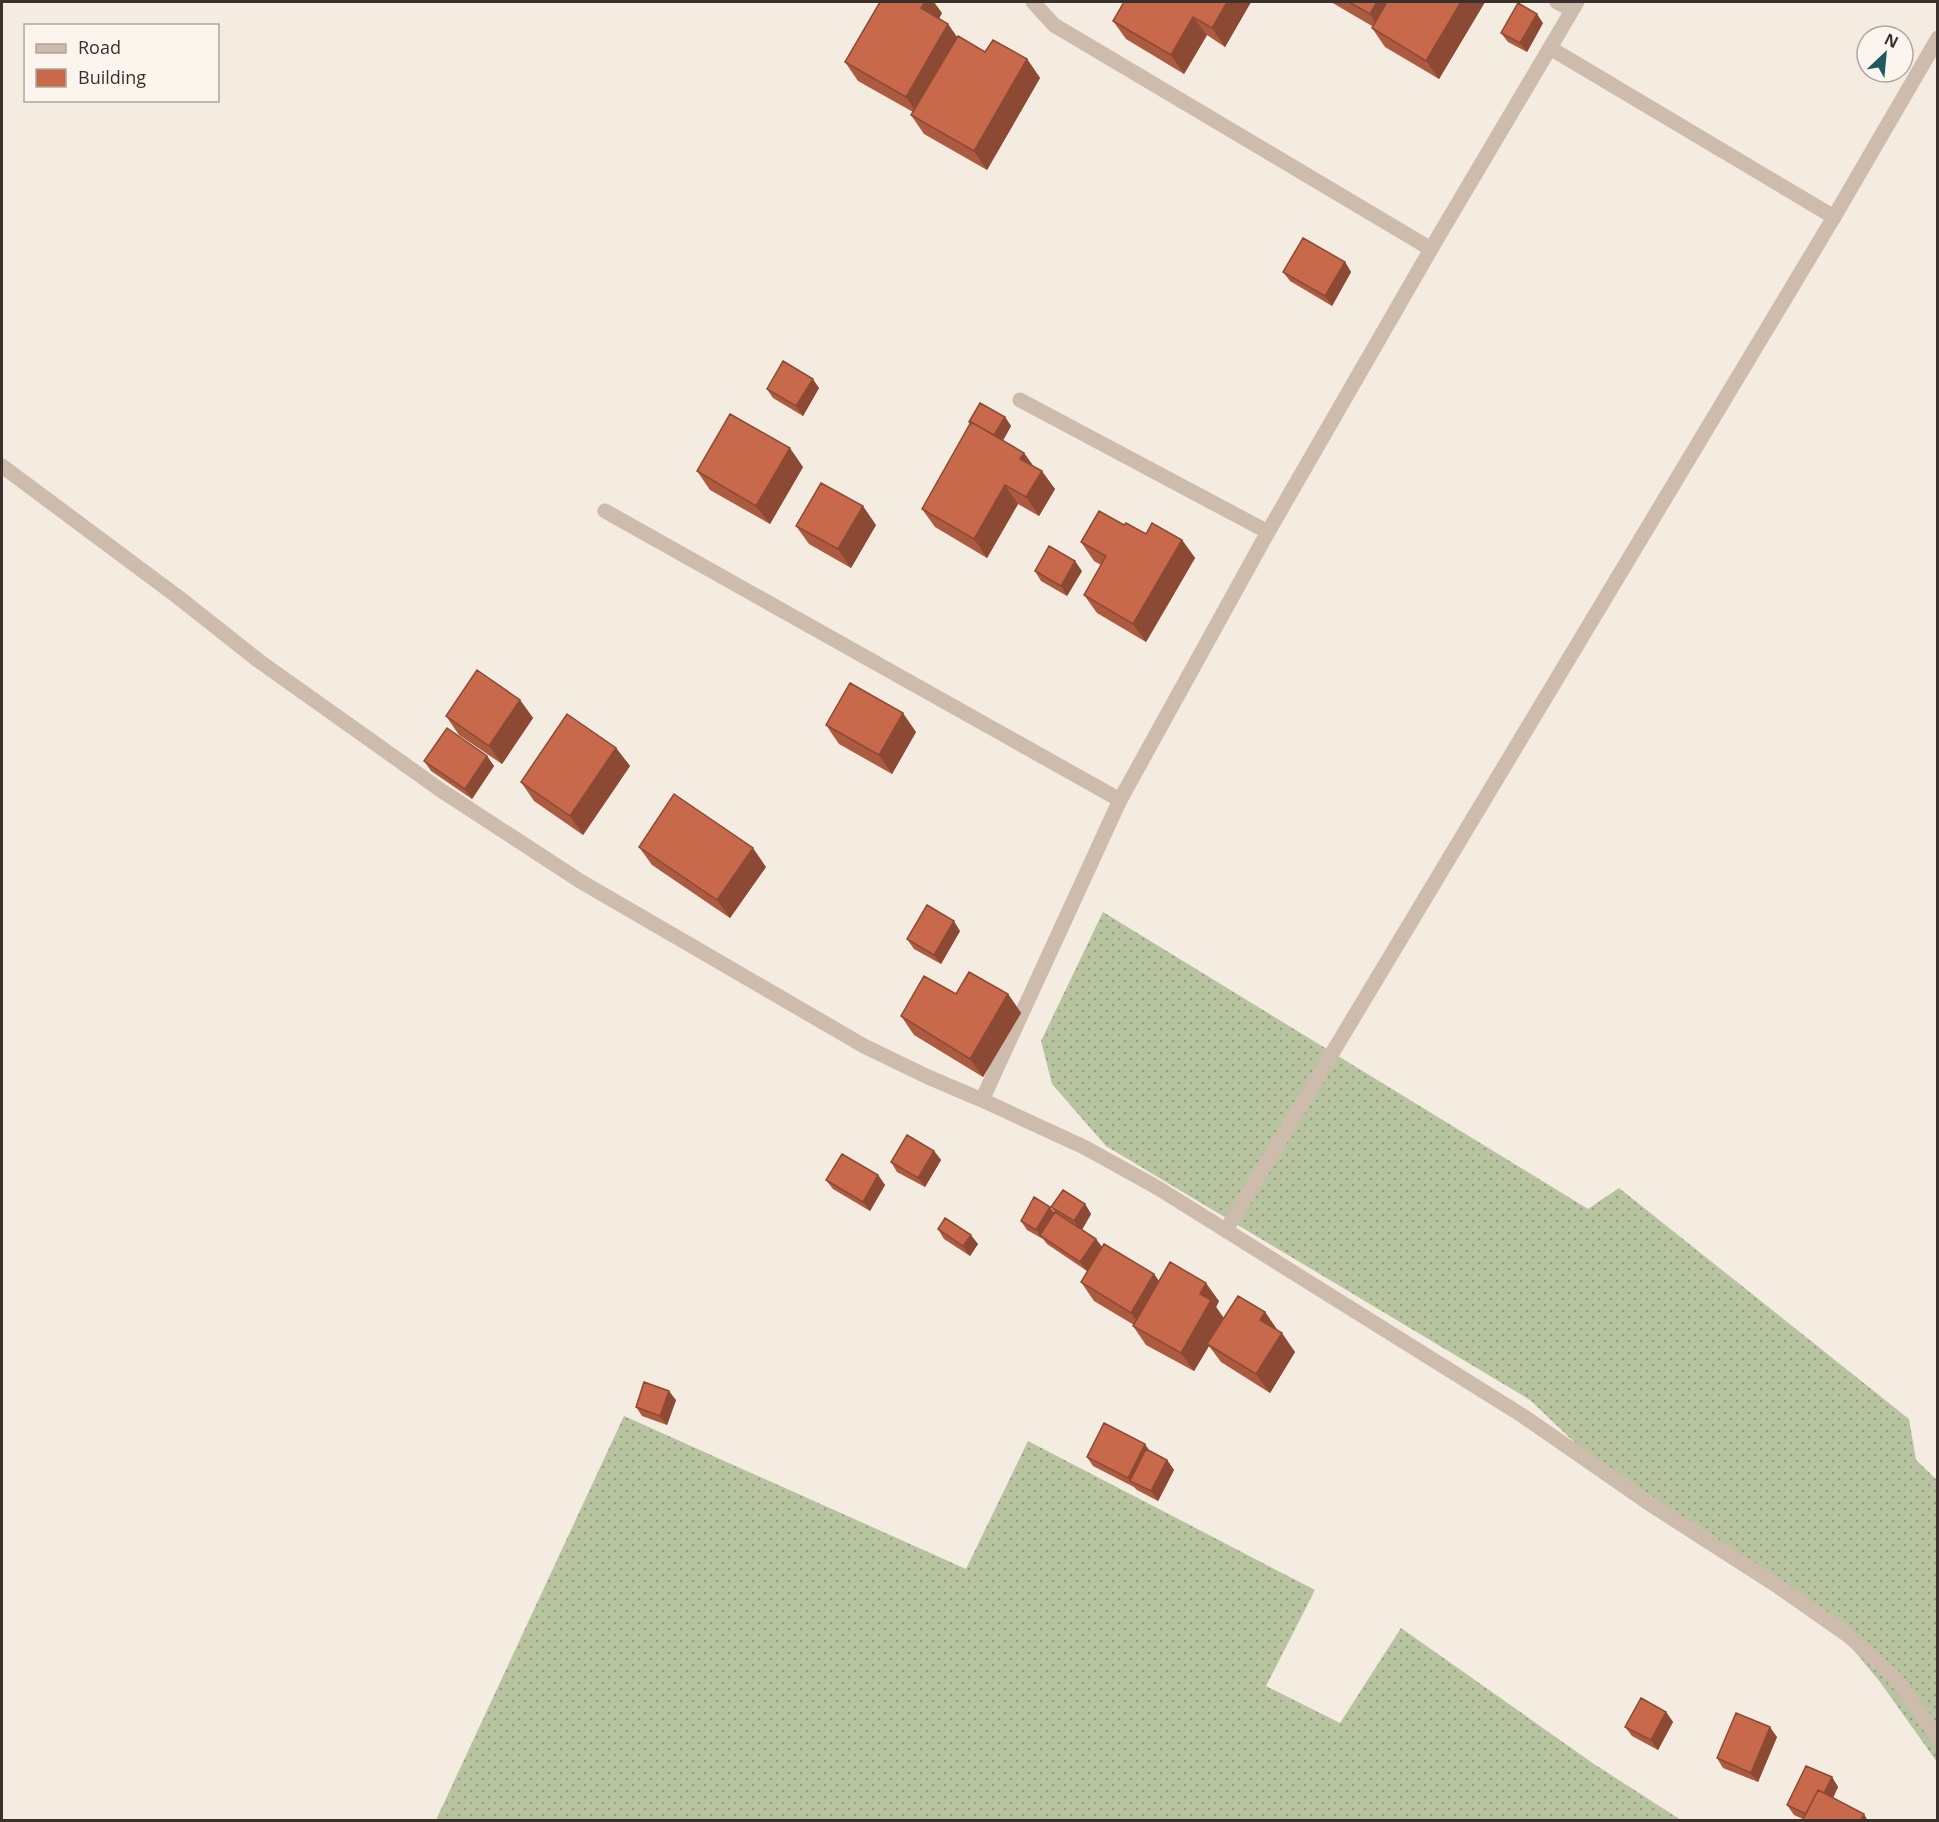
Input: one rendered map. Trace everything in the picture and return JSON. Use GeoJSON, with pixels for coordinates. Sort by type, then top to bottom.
{"type":"FeatureCollection","features":[{"type":"Feature","properties":{"kind":"street"},"geometry":{"type":"LineString","coordinates":[[1033,2],[1054,25],[1431,249]]}},
{"type":"Feature","properties":{"kind":"street"},"geometry":{"type":"LineString","coordinates":[[982,1100],[1120,800],[1268,532],[1431,249],[1575,6],[1557,2]]}},
{"type":"Feature","properties":{"kind":"street"},"geometry":{"type":"LineString","coordinates":[[1226,1230],[1834,217],[1938,38]]}},
{"type":"Feature","properties":{"kind":"street"},"geometry":{"type":"LineString","coordinates":[[1550,48],[1834,217]]}},
{"type":"Feature","properties":{"kind":"street"},"geometry":{"type":"LineString","coordinates":[[1020,400],[1268,532]]}},
{"type":"Feature","properties":{"kind":"street"},"geometry":{"type":"LineString","coordinates":[[2,466],[178,597],[259,661],[422,777],[580,881],[864,1046],[1084,1148],[1158,1188],[1523,1416],[1653,1506],[1779,1587],[1849,1636],[1895,1678],[1938,1738]]}},
{"type":"Feature","properties":{"kind":"street"},"geometry":{"type":"LineString","coordinates":[[605,511],[1120,800]]}},
{"type":"Feature","properties":{"kind":"green space"},"geometry":{"type":"Polygon","coordinates":[[[1103,912],[1588,1209],[1619,1188],[1909,1419],[1916,1460],[1937,1480],[1937,1762],[1880,1682],[1842,1636],[1634,1499],[1530,1400],[1106,1146],[1052,1084],[1041,1041],[1103,912]]]}},
{"type":"Feature","properties":{"kind":"green space"},"geometry":{"type":"Polygon","coordinates":[[[624,1416],[966,1569],[1028,1441],[1315,1590],[1266,1686],[1340,1723],[1401,1628],[1594,1764],[1681,1820],[436,1820],[624,1416]]]}},
{"type":"Feature","properties":{"kind":"building"},"geometry":{"type":"Polygon","coordinates":[[[880,2],[925,2],[921,8],[948,24],[906,97],[845,62],[880,2]]]}},
{"type":"Feature","properties":{"kind":"building"},"geometry":{"type":"Polygon","coordinates":[[[1124,2],[1227,2],[1212,28],[1193,17],[1171,55],[1113,21],[1124,2]]]}},
{"type":"Feature","properties":{"kind":"building"},"geometry":{"type":"Polygon","coordinates":[[[1349,2],[1377,2],[1370,14],[1349,2]]]}},
{"type":"Feature","properties":{"kind":"building"},"geometry":{"type":"Polygon","coordinates":[[[1387,2],[1461,2],[1426,61],[1372,28],[1387,2]]]}},
{"type":"Feature","properties":{"kind":"building"},"geometry":{"type":"Polygon","coordinates":[[[1518,3],[1537,14],[1520,43],[1501,33],[1518,3]]]}},
{"type":"Feature","properties":{"kind":"building"},"geometry":{"type":"Polygon","coordinates":[[[958,36],[985,52],[993,40],[1027,59],[974,151],[911,115],[958,36]]]}},
{"type":"Feature","properties":{"kind":"building"},"geometry":{"type":"Polygon","coordinates":[[[1303,238],[1345,262],[1325,296],[1283,272],[1303,238]]]}},
{"type":"Feature","properties":{"kind":"building"},"geometry":{"type":"Polygon","coordinates":[[[783,361],[813,379],[796,406],[767,389],[783,361]]]}},
{"type":"Feature","properties":{"kind":"building"},"geometry":{"type":"Polygon","coordinates":[[[980,403],[1005,417],[994,435],[969,422],[980,403]]]}},
{"type":"Feature","properties":{"kind":"building"},"geometry":{"type":"Polygon","coordinates":[[[730,414],[790,448],[756,506],[697,471],[730,414]]]}},
{"type":"Feature","properties":{"kind":"building"},"geometry":{"type":"Polygon","coordinates":[[[971,422],[1024,453],[1020,459],[1042,471],[1026,497],[1005,485],[974,539],[922,509],[971,422]]]}},
{"type":"Feature","properties":{"kind":"building"},"geometry":{"type":"Polygon","coordinates":[[[821,483],[863,506],[838,549],[796,526],[821,483]]]}},
{"type":"Feature","properties":{"kind":"building"},"geometry":{"type":"Polygon","coordinates":[[[1099,511],[1146,534],[1152,523],[1182,540],[1133,624],[1084,595],[1106,556],[1081,542],[1099,511]]]}},
{"type":"Feature","properties":{"kind":"building"},"geometry":{"type":"Polygon","coordinates":[[[1049,546],[1075,561],[1061,586],[1035,571],[1049,546]]]}},
{"type":"Feature","properties":{"kind":"building"},"geometry":{"type":"Polygon","coordinates":[[[477,670],[520,700],[489,746],[446,716],[477,670]]]}},
{"type":"Feature","properties":{"kind":"building"},"geometry":{"type":"Polygon","coordinates":[[[850,683],[903,713],[879,755],[826,725],[850,683]]]}},
{"type":"Feature","properties":{"kind":"building"},"geometry":{"type":"Polygon","coordinates":[[[567,714],[616,748],[570,816],[521,782],[567,714]]]}},
{"type":"Feature","properties":{"kind":"building"},"geometry":{"type":"Polygon","coordinates":[[[447,728],[487,756],[465,789],[424,761],[447,728]]]}},
{"type":"Feature","properties":{"kind":"building"},"geometry":{"type":"Polygon","coordinates":[[[674,794],[753,848],[717,900],[639,847],[674,794]]]}},
{"type":"Feature","properties":{"kind":"building"},"geometry":{"type":"Polygon","coordinates":[[[927,905],[954,921],[934,955],[907,939],[927,905]]]}},
{"type":"Feature","properties":{"kind":"building"},"geometry":{"type":"Polygon","coordinates":[[[969,972],[1008,994],[970,1059],[901,1016],[924,976],[956,994],[969,972]]]}},
{"type":"Feature","properties":{"kind":"building"},"geometry":{"type":"Polygon","coordinates":[[[907,1135],[934,1151],[918,1178],[891,1162],[907,1135]]]}},
{"type":"Feature","properties":{"kind":"building"},"geometry":{"type":"Polygon","coordinates":[[[842,1154],[878,1175],[863,1202],[826,1180],[842,1154]]]}},
{"type":"Feature","properties":{"kind":"building"},"geometry":{"type":"Polygon","coordinates":[[[1063,1190],[1085,1204],[1074,1221],[1051,1207],[1063,1190]]]}},
{"type":"Feature","properties":{"kind":"building"},"geometry":{"type":"Polygon","coordinates":[[[1034,1197],[1050,1207],[1036,1230],[1021,1221],[1034,1197]]]}},
{"type":"Feature","properties":{"kind":"building"},"geometry":{"type":"Polygon","coordinates":[[[1055,1212],[1096,1239],[1080,1262],[1040,1235],[1055,1212]]]}},
{"type":"Feature","properties":{"kind":"building"},"geometry":{"type":"Polygon","coordinates":[[[945,1218],[971,1235],[963,1246],[938,1229],[945,1218]]]}},
{"type":"Feature","properties":{"kind":"building"},"geometry":{"type":"Polygon","coordinates":[[[1104,1244],[1154,1274],[1131,1313],[1081,1282],[1104,1244]]]}},
{"type":"Feature","properties":{"kind":"building"},"geometry":{"type":"Polygon","coordinates":[[[1170,1262],[1206,1283],[1200,1294],[1211,1300],[1181,1353],[1133,1326],[1170,1262]]]}},
{"type":"Feature","properties":{"kind":"building"},"geometry":{"type":"Polygon","coordinates":[[[1238,1296],[1265,1312],[1260,1320],[1282,1333],[1256,1374],[1207,1344],[1238,1296]]]}},
{"type":"Feature","properties":{"kind":"building"},"geometry":{"type":"Polygon","coordinates":[[[644,1382],[669,1391],[660,1416],[636,1407],[644,1382]]]}},
{"type":"Feature","properties":{"kind":"building"},"geometry":{"type":"Polygon","coordinates":[[[1104,1423],[1145,1444],[1128,1478],[1087,1457],[1104,1423]]]}},
{"type":"Feature","properties":{"kind":"building"},"geometry":{"type":"Polygon","coordinates":[[[1146,1449],[1167,1460],[1151,1491],[1130,1481],[1146,1449]]]}},
{"type":"Feature","properties":{"kind":"building"},"geometry":{"type":"Polygon","coordinates":[[[1641,1698],[1666,1712],[1651,1740],[1625,1727],[1641,1698]]]}},
{"type":"Feature","properties":{"kind":"building"},"geometry":{"type":"Polygon","coordinates":[[[1736,1713],[1770,1727],[1751,1773],[1717,1758],[1736,1713]]]}},
{"type":"Feature","properties":{"kind":"building"},"geometry":{"type":"Polygon","coordinates":[[[1806,1766],[1832,1777],[1824,1793],[1818,1790],[1806,1814],[1787,1805],[1806,1766]]]}},
{"type":"Feature","properties":{"kind":"building"},"geometry":{"type":"Polygon","coordinates":[[[1818,1790],[1864,1814],[1860,1821],[1802,1821],[1818,1790]]]}}]}
